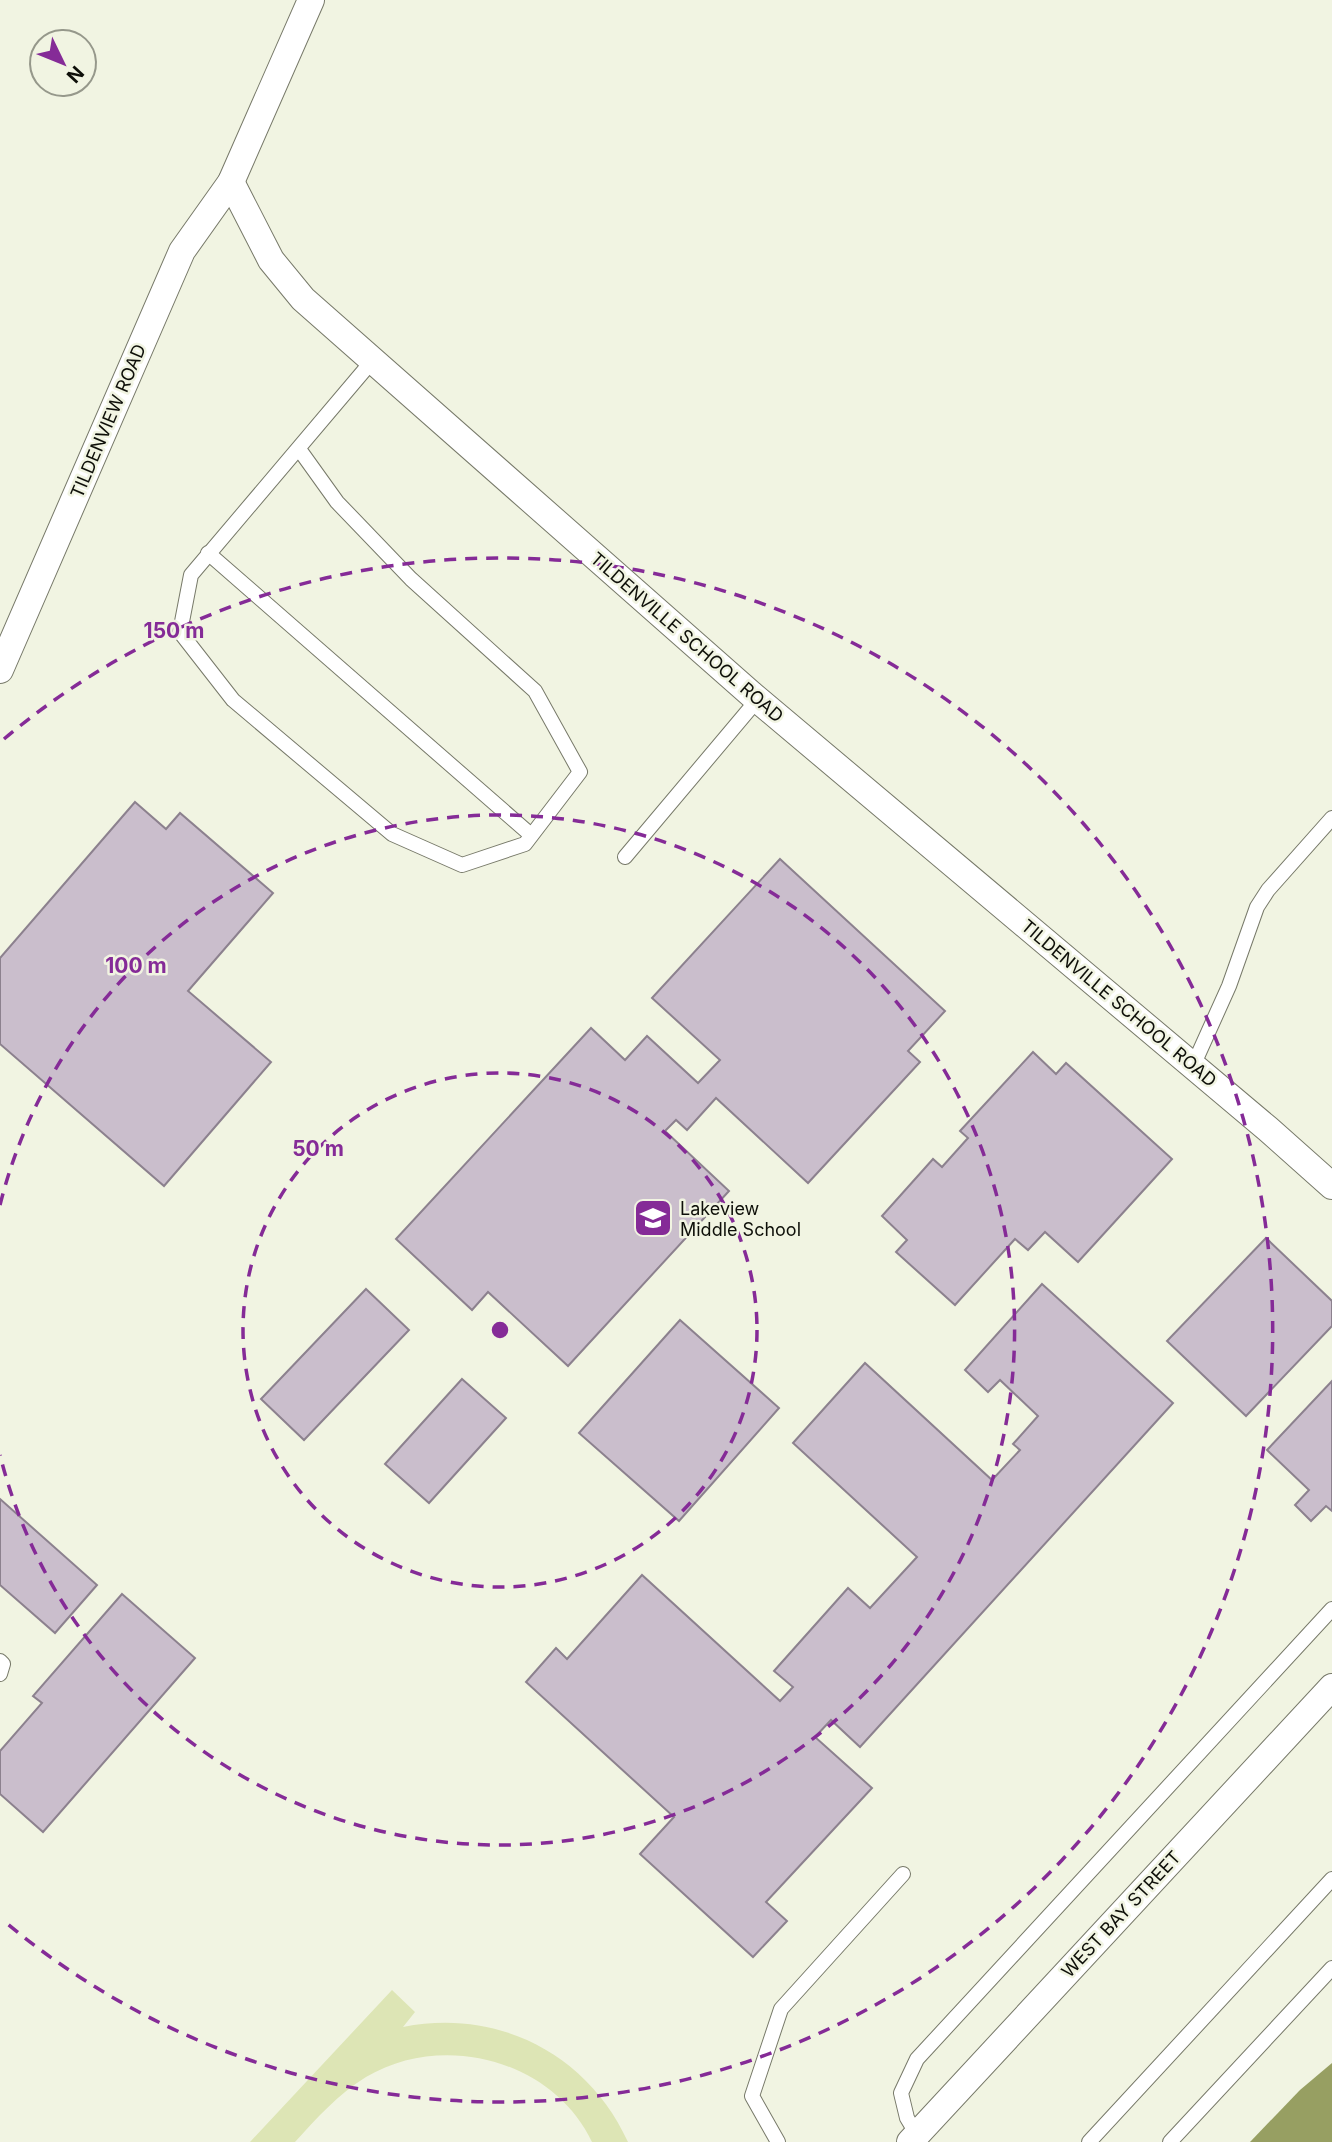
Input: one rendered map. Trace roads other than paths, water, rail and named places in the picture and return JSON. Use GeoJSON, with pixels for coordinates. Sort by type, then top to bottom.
{"type":"FeatureCollection","features":[{"type":"Feature","properties":{"kind":"street"},"geometry":{"type":"LineString","coordinates":[[231,182],[311,0]]}},
{"type":"Feature","properties":{"kind":"street","name":"TILDENVILLE SCHOOL ROAD"},"geometry":{"type":"LineString","coordinates":[[231,182],[271,260],[303,299],[758,699],[1332,1186]]}},
{"type":"Feature","properties":{"kind":"street","name":"TILDENVIEW ROAD"},"geometry":{"type":"LineString","coordinates":[[0,670],[182,251],[231,182]]}},
{"type":"Feature","properties":{"kind":"street","name":"WEST BAY STREET"},"geometry":{"type":"LineString","coordinates":[[917,2140],[1332,1687]]}},
{"type":"Feature","properties":{"kind":"lane"},"geometry":{"type":"LineString","coordinates":[[299,449],[337,502],[402,569],[535,691],[580,772],[525,844],[461,865],[392,834],[233,700],[180,632],[191,575],[373,360]]}},
{"type":"Feature","properties":{"kind":"lane"},"geometry":{"type":"LineString","coordinates":[[208,554],[531,835]]}},
{"type":"Feature","properties":{"kind":"lane"},"geometry":{"type":"LineString","coordinates":[[625,857],[758,699]]}},
{"type":"Feature","properties":{"kind":"lane"},"geometry":{"type":"LineString","coordinates":[[1193,1066],[1229,986],[1257,907],[1268,890],[1332,818]]}},
{"type":"Feature","properties":{"kind":"lane"},"geometry":{"type":"LineString","coordinates":[[917,2140],[907,2118],[901,2093],[917,2059],[1332,1609]]}},
{"type":"Feature","properties":{"kind":"lane"},"geometry":{"type":"LineString","coordinates":[[0,1661],[3,1664],[0,1674]]}},
{"type":"Feature","properties":{"kind":"lane"},"geometry":{"type":"LineString","coordinates":[[778,2142],[752,2096],[781,2009],[903,1874]]}},
{"type":"Feature","properties":{"kind":"lane"},"geometry":{"type":"LineString","coordinates":[[1089,2142],[1332,1879]]}},
{"type":"Feature","properties":{"kind":"lane"},"geometry":{"type":"LineString","coordinates":[[1170,2142],[1332,1968]]}},
{"type":"Feature","properties":{"kind":"place","name":"Lakeview Middle School"},"geometry":{"type":"Point","coordinates":[653,1218]}}]}
